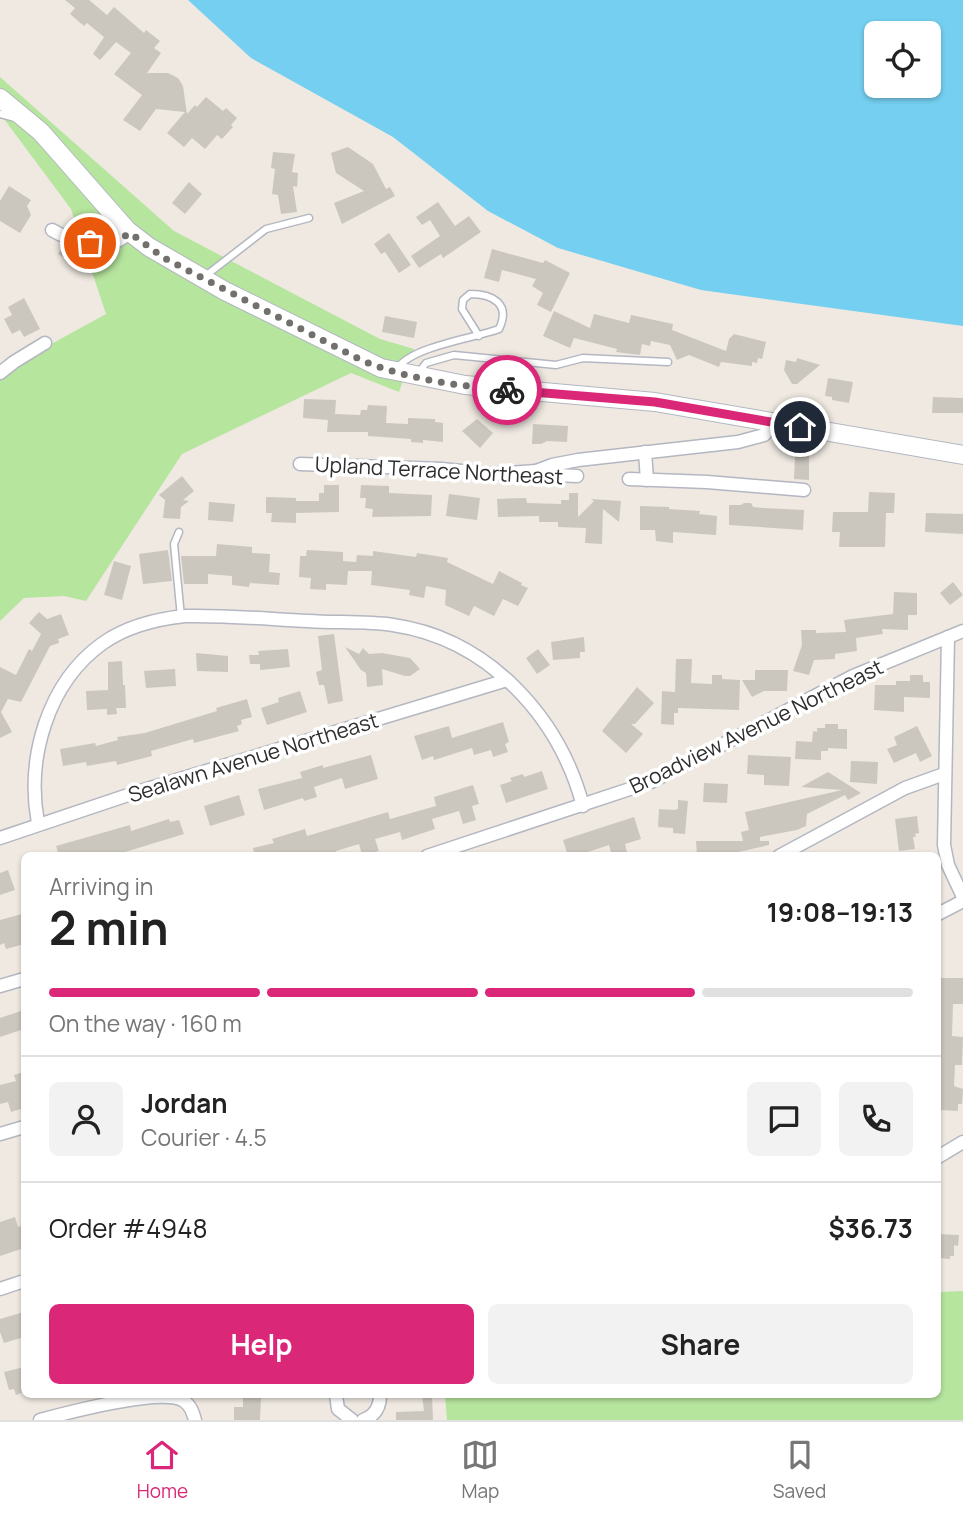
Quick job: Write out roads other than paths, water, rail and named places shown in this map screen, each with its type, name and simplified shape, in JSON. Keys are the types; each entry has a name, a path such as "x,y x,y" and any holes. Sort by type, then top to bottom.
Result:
{"main road":[{"path":"0,98 41,132 130,233 164,258 361,360 416,376 500,390 655,402 963,455"}],"street":[{"path":"52,230 62,236 108,244 130,233"},
{"path":"0,373 45,343"},
{"path":"536,471 552,465 759,438 765,435 775,422"},
{"path":"645,452 647,480"},
{"name":"Upland Terrace Northeast","path":"300,464 441,469 492,474 536,471 577,476"},
{"path":"629,479 804,490"},
{"path":"38,823 34,791 37,752 47,718 66,684 91,652 135,627 181,617 206,616 392,625 435,635 456,644 485,662 532,705 552,732 569,763 583,806"},
{"name":"Broadview Avenue Northeast","path":"439,852 651,782 829,688 963,631"},
{"path":"941,912 963,899 948,864 944,845 948,637"},
{"name":"Sealawn Avenue Northeast","path":"0,838 38,823 507,680"},
{"path":"786,852 905,788 944,774"},
{"path":"0,986 21,980"},
{"path":"0,1134 21,1128"},
{"path":"941,1155 963,1142"},
{"path":"0,1289 21,1282"},
{"path":"40,1420 116,1402 166,1398 183,1401 191,1408 195,1420"},
{"path":"336,1398 338,1409 352,1420"},
{"path":"363,1420 373,1415 379,1398"}],"lane":[{"path":"0,114 24,117"},
{"path":"203,278 266,229 309,218"},
{"path":"395,371 400,363 421,352 478,336 499,329 503,320 502,310 496,299 486,294 470,294 463,300 462,309 478,336"},
{"path":"416,376 426,363 454,355 556,365 583,358 668,362"},
{"path":"179,532 174,544 181,617"}],"water":[{"path":"188,0 963,0 963,326 701,290 558,248 488,211 393,137 251,58"}]}
